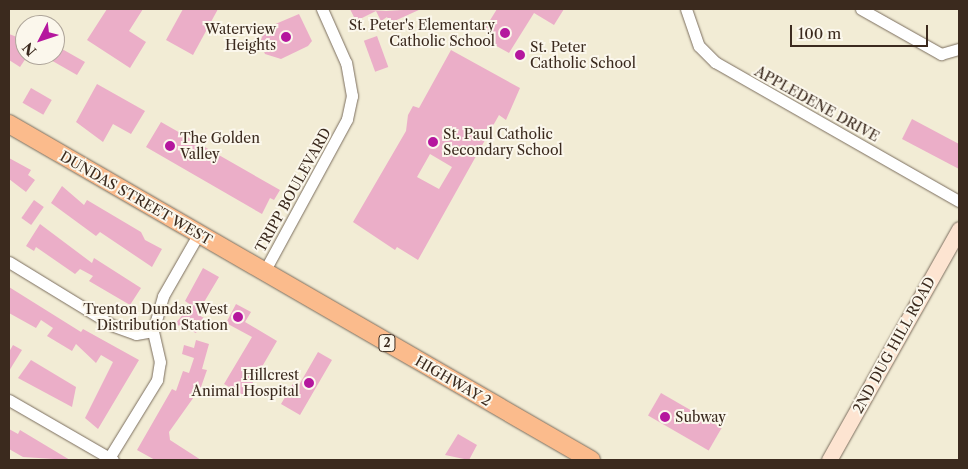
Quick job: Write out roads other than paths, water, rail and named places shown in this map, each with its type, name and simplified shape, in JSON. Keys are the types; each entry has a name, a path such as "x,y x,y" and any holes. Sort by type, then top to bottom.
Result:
{"main road":[{"name":"DUNDAS STREET WEST","path":"9,124 264,272"},
{"name":"HIGHWAY 2","path":"264,272 590,460"}],"street":[{"name":"TRIPP BOULEVARD","path":"264,272 347,119 352,96 346,63 322,9"},
{"name":"APPLEDENE DRIVE","path":"686,9 699,46 715,62 959,201"},
{"path":"861,9 941,54 959,49"},
{"name":"2ND DUG HILL ROAD","path":"829,460 959,229"},
{"path":"9,400 111,459 158,380 160,362 153,330 163,296 198,235"},
{"path":"9,262 114,326 136,334 153,330"}],"place":[{"name":"St. Peter's Elementary Catholic School","path":"505,33"},
{"name":"Waterview Heights","path":"286,37"},
{"name":"St. Peter Catholic School","path":"520,55"},
{"name":"St. Paul Catholic Secondary School","path":"433,142"},
{"name":"The Golden Valley","path":"170,146"},
{"name":"Trenton Dundas West Distribution Station","path":"238,317"},
{"name":"Hillcrest Animal Hospital","path":"309,383"},
{"name":"Subway","path":"665,417"}]}
